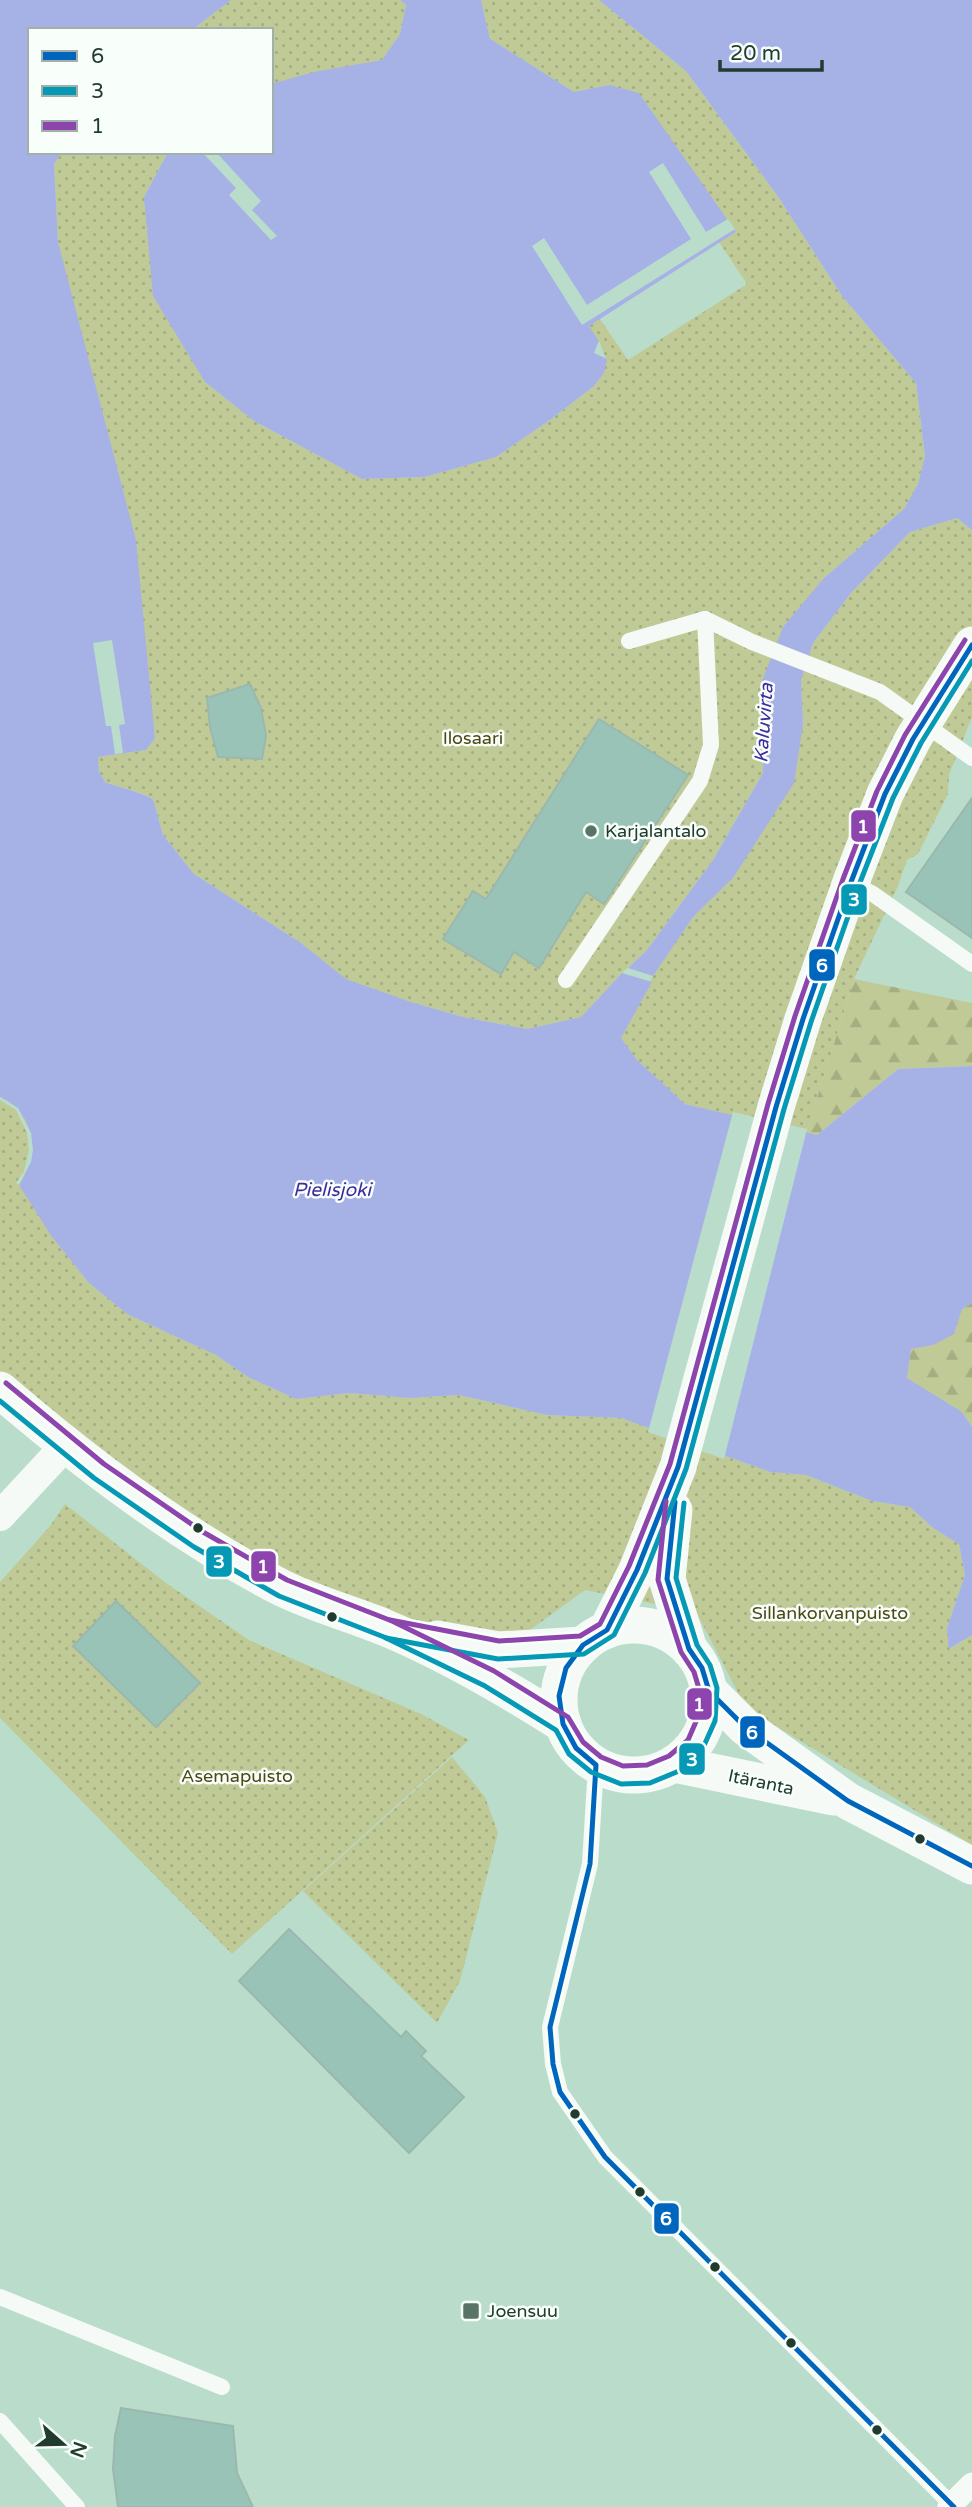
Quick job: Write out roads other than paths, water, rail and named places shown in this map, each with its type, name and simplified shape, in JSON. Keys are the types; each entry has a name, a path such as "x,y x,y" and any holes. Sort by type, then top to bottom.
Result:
{"street":[{"path":"678,1467 667,1579 689,1648 702,1668 709,1691 707,1719 695,1745 674,1764 649,1774 622,1775 596,1765 576,1748 563,1724 559,1696 563,1677 566,1668 595,1637 637,1570 678,1467 776,1107 850,882 885,794 922,721 972,645"},
{"path":"0,1390 99,1471 198,1539 283,1588 388,1629 489,1678 563,1724"},
{"path":"0,1516 66,1445"},
{"path":"388,1629 498,1650 595,1637 635,1625 665,1631 689,1648"},
{"name":"Itäranta","path":"709,1691 745,1727 848,1801 972,1866"},
{"name":"Itäranta","path":"674,1764 848,1801"},
{"path":"952,2506 972,2484"}],"lane":[{"path":"566,980 700,781 711,745 705,620"},
{"path":"629,641 705,620 880,692 972,758"},
{"path":"850,882 873,894 972,964"},
{"path":"596,1765 590,1864 550,2027 553,2064 560,2092 605,2157 952,2506"},
{"path":"0,2297 222,2387"},
{"path":"0,2421 77,2507"}],"water":[{"name":"Pielisjoki","path":"0,0 231,0 195,28 28,28 28,154 61,154 54,164 58,242 136,540 155,738 146,750 98,757 99,772 105,782 153,799 163,835 194,874 301,943 346,979 463,1017 527,1029 581,1017 622,973 652,982 621,1038 637,1060 685,1104 817,1135 898,1069 972,1066 972,1303 962,1309 954,1334 933,1345 911,1349 907,1378 962,1412 972,1427 972,1635 949,1649 947,1628 965,1575 959,1544 933,1528 910,1507 872,1501 806,1475 770,1472 621,1418 547,1415 459,1395 410,1398 349,1393 296,1399 248,1377 216,1355 127,1314 89,1283 52,1237 19,1185 30,1161 31,1136 21,1113 0,1097"},
{"path":"400,0 481,0 490,39 574,92 609,85 639,93 736,232 589,326 599,341 594,353 607,359 604,373 594,386 496,457 425,477 362,479 254,421 205,382 153,296 144,197 167,154 273,154 273,83 314,72 382,60 400,34 406,5"},
{"name":"Kaluvirta","path":"599,0 972,0 972,530 957,518 910,532 851,593 813,643 801,680 803,725 794,783 733,878 693,917 653,976 628,968 647,950 713,860 763,773 762,681 783,627 823,579 904,509 918,484 925,456 916,383 842,296 779,198 686,71"}],"place":[{"name":"Karjalantalo","path":"591,831"},
{"name":"Joensuu","path":"471,2311"}],"park label":[{"name":"Ilosaari","path":"473,738"},
{"name":"Sillankorvanpuisto","path":"830,1613"},
{"name":"Asemapuisto","path":"237,1776"}]}
